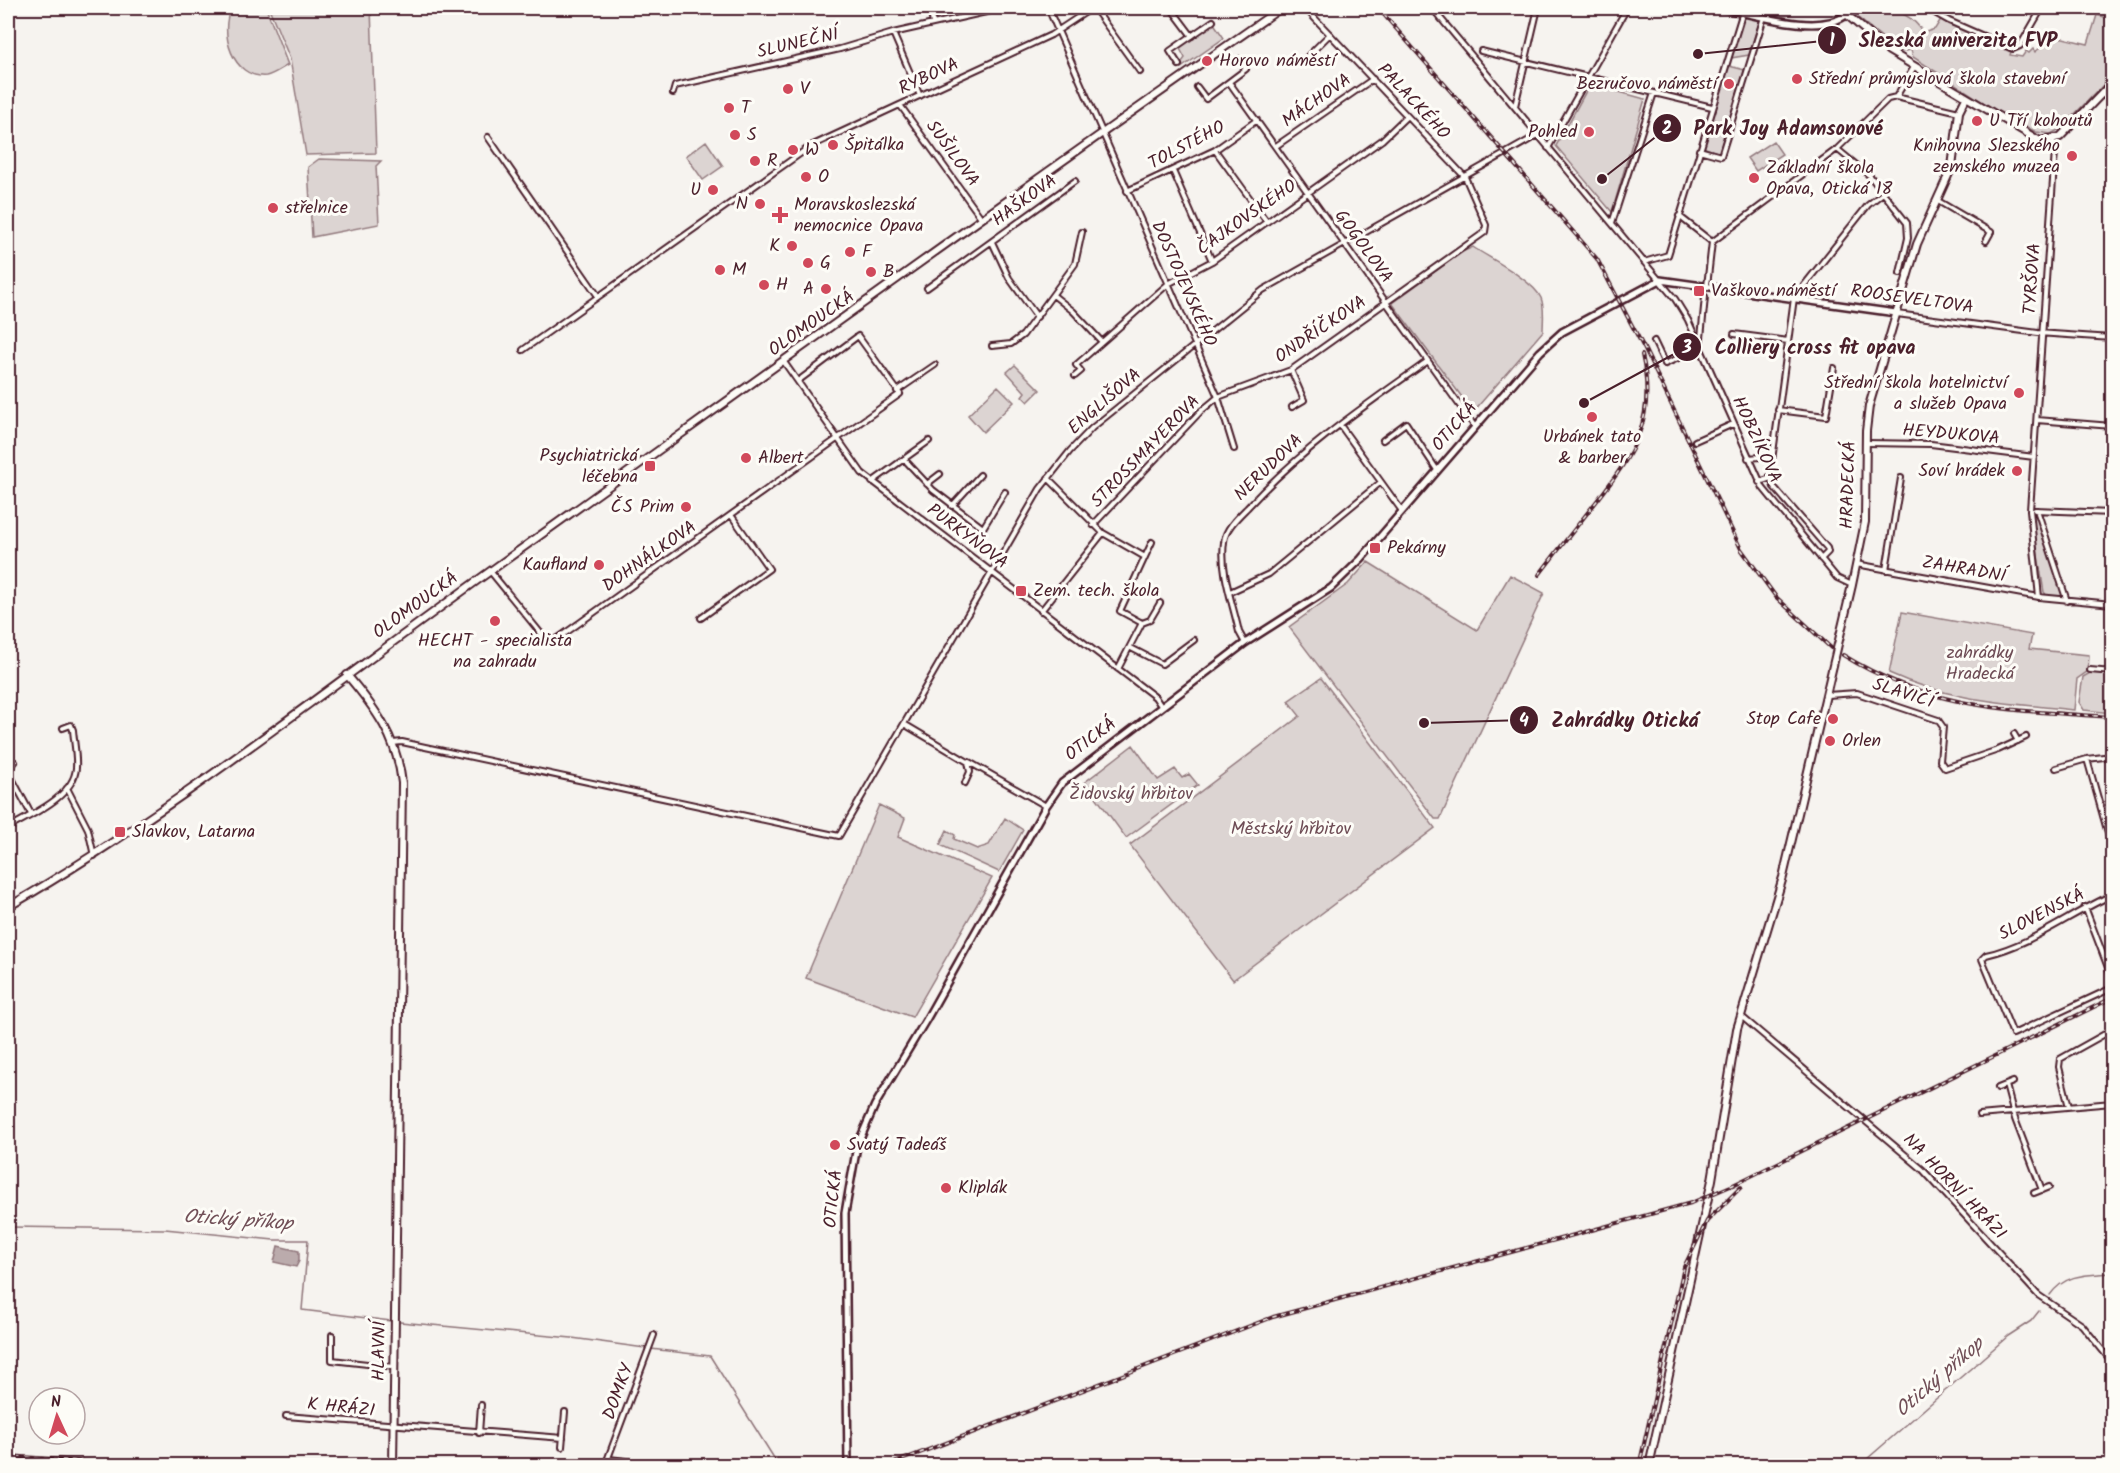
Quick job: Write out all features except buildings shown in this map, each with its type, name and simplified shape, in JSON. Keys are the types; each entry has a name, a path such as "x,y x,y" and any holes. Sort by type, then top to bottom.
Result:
{"main road":[{"name":"OLOMOUCKÁ","path":"8,907 94,856 1281,8"},
{"path":"1839,8 1872,39 1907,63 2034,139 2053,140 2064,134 2112,83"},
{"name":"HRADECKÁ","path":"1649,1466 1712,1180 1741,1016 1776,903 1852,585 1865,522 1869,406 1917,244 1938,201 1955,156 1959,112 1965,98"},
{"name":"HLAVNÍ","path":"348,675 378,713 393,743 402,792 393,1466"}],"street":[{"path":"930,8 933,24"},
{"name":"SLUNEČNÍ","path":"673,93 675,86 840,49 893,33 1004,8"},
{"name":"DOSTOJEVSKÉHO","path":"1048,8 1218,397 1234,448"},
{"path":"1093,8 1140,72"},
{"name":"RYBOVA","path":"523,350 812,146 1058,31 1093,8"},
{"path":"1172,8 1192,36"},
{"name":"PALACKÉHO","path":"1305,8 1465,177 1486,225"},
{"name":"HOBZÍKOVA","path":"1432,8 1682,308 1760,482 1775,505 1839,580 1852,585"},
{"path":"1515,106 1538,8"},
{"path":"1548,148 1627,8"},
{"path":"1722,8 1743,10 1800,23 1838,20 1846,15"},
{"path":"1926,8 1968,30 2016,49 2042,8"},
{"path":"1644,262 1668,255 1678,216 1743,10"},
{"path":"1699,150 1720,156 1764,16"},
{"path":"1179,65 1170,51 1214,21"},
{"path":"893,33 920,96"},
{"path":"1308,56 1330,34"},
{"path":"1481,51 1712,107"},
{"path":"1197,87 1206,99 1246,69 1239,58"},
{"path":"1896,97 1914,67"},
{"name":"MÁCHOVA","path":"1276,146 1373,79"},
{"name":"GOGOLOVA","path":"1229,82 1475,427"},
{"path":"1611,224 1654,93"},
{"path":"1660,280 1707,286 1712,242 1837,149 1888,99 1896,97 1959,112"},
{"name":"SUŠILOVA","path":"900,105 983,220"},
{"name":"ČAJKOVSKÉHO","path":"1075,376 1081,371 1076,365 1168,284 1212,261 1382,140 1407,116"},
{"name":"TOLSTÉHO","path":"1128,191 1215,150 1257,120"},
{"name":"ENGLIŠOVA","path":"393,743 402,742 839,836 1048,478 1092,428 1263,290 1538,135"},
{"path":"488,137 598,296"},
{"name":"TYRŠOVA","path":"2039,597 2030,510 2055,152 2053,140"},
{"path":"1837,149 1870,176 1908,227 1900,273"},
{"path":"1215,150 1267,222"},
{"path":"1173,171 1212,261"},
{"name":"HAŠKOVA","path":"927,288 1075,181"},
{"path":"1821,559 1828,552 1826,546 1774,487 1771,478 1794,298 1868,205 1883,193"},
{"path":"1938,201 1991,232 1986,241"},
{"path":"1678,216 1712,242"},
{"name":"ONDŘÍČKOVA","path":"1218,397 1291,370 1485,232 1486,225"},
{"path":"992,346 1016,342 1037,317 1075,264 1082,232"},
{"name":"HAŠKOVA","path":"992,242 1009,278 1037,317"},
{"name":"OTICKÁ","path":"848,1466 845,1213 856,1146 875,1105 926,1020 1046,806 1067,778 1245,643 1337,583 1551,340 1660,280"},
{"name":"ROOSEVELTOVA","path":"1707,286 2042,333 2112,338"},
{"path":"1053,295 1073,311 1102,342"},
{"name":"HOBZÍKOVA","path":"1700,348 1705,297"},
{"path":"1734,334 1788,341"},
{"name":"OLOMOUCKÁ","path":"798,381 858,336 897,391"},
{"path":"1654,341 1665,364 1700,348"},
{"name":"PURKYŇOVA","path":"784,362 862,473 1155,697 1161,706"},
{"name":"NERUDOVA","path":"1245,643 1239,632 1230,592 1224,539 1232,525 1271,482 1314,444 1428,362"},
{"path":"839,440 900,394 897,391 935,365"},
{"path":"1778,410 1826,416 1834,368"},
{"path":"1291,370 1304,400 1303,403 1292,407"},
{"name":"STROSSMAYEROVA","path":"1093,525 1200,412 1218,397"},
{"path":"2037,420 2112,426"},
{"path":"1383,440 1406,423 1437,470"},
{"path":"1340,424 1402,511"},
{"path":"1695,441 1733,424"},
{"name":"DOHNÁLKOVA","path":"490,571 543,636 554,640 839,440"},
{"path":"872,482 929,441"},
{"name":"HEYDUKOVA","path":"1866,443 1930,444 2034,458"},
{"path":"1748,458 1772,456"},
{"path":"904,459 952,506 983,528 1005,492"},
{"path":"927,484 940,474"},
{"path":"952,506 980,475"},
{"path":"1048,478 1093,525 1145,557"},
{"path":"1760,482 1771,478"},
{"path":"1886,570 1901,478"},
{"path":"1230,592 1247,586 1275,569 1381,482"},
{"path":"2030,510 2112,513"},
{"path":"2037,510 2067,601"},
{"path":"701,618 769,569 731,515"},
{"path":"1041,611 1103,533"},
{"path":"1142,623 1120,611 1152,542"},
{"name":"ZAHRADNÍ","path":"1856,564 2039,597 2112,604"},
{"path":"1119,669 1142,623 1150,620 1160,603"},
{"path":"1131,648 1162,664 1194,640"},
{"path":"2090,670 2112,672"},
{"name":"SLAVIČÍ","path":"1827,695 1857,693 1938,720 1943,727 1940,761 1945,768 1998,750 2026,737"},
{"path":"904,724 1046,806"},
{"path":"8,828 68,788 74,778 76,765 71,725 63,728"},
{"path":"2014,734 2018,741"},
{"path":"2056,768 2086,759 2112,756"},
{"path":"2086,759 2112,848"},
{"path":"15,762 8,769 31,814"},
{"path":"965,783 970,772 968,762"},
{"path":"68,788 88,829 94,856"},
{"name":"SLOVENSKÁ","path":"2112,895 2024,942 1983,957 2013,1034 2112,988"},
{"path":"2085,908 2112,978"},
{"name":"NA HORNÍ HRÁZI","path":"1741,1016 1916,1163 2038,1295 2082,1325 2112,1362"},
{"path":"2069,1107 2059,1067 2060,1059 2112,1030"},
{"path":"1998,1089 2013,1083"},
{"path":"2006,1085 2013,1112 2042,1190"},
{"path":"1978,1115 2112,1103"},
{"path":"2034,1193 2049,1187"},
{"path":"332,1335 332,1360 394,1367"},
{"name":"DOMKY","path":"605,1466 654,1335"},
{"path":"479,1432 481,1405"},
{"path":"562,1447 565,1412"},
{"name":"K HRÁZI","path":"286,1416 394,1427 563,1438"},
{"path":"609,1459 645,1463"}],"green space":[{"path":"231,8 266,8 288,65 266,76 254,75 244,70 231,52 228,41 228,18"},
{"path":"269,8 371,8 376,153 306,155 290,59"},
{"path":"1846,8 1878,8 1899,13 1908,17 1923,33 1935,29 1941,19 2011,52 2010,55 2022,57 2026,51 2029,53 2033,49 2035,52 2055,36 2088,44 2097,15 2104,17 2109,11 2106,8 2112,8 2112,76 2060,129 2051,134 2036,132 2000,113 1913,57 1911,50 1900,52"},
{"path":"1748,17 1760,19 1749,55 1731,58 1743,19"},
{"path":"1213,22 1224,38 1181,68 1179,66 1185,58 1179,47"},
{"path":"1729,66 1745,70 1719,153 1703,147"},
{"path":"1590,84 1645,99 1612,212 1556,146"},
{"path":"706,141 723,166 703,180 686,156"},
{"path":"1773,141 1782,154 1756,171 1747,158"},
{"path":"319,159 381,161 376,166 379,224 312,237 308,167"},
{"path":"1473,247 1529,284 1541,298 1544,314 1543,331 1473,412 1392,303 1462,252"},
{"path":"1015,365 1040,390 1028,402 1022,396 1025,392 1007,372"},
{"path":"998,386 1014,402 983,432 968,415"},
{"path":"2035,514 2038,516 2065,594 2063,597 2047,596 2044,592 2033,525 2032,516"},
{"path":"1368,562 1477,630 1510,575 1544,593 1440,819 1435,819 1289,627 1348,584"},
{"name":"zahrádky Hradecká","path":"1902,612 2032,635 2029,649 2089,655 2088,671 2077,679 2074,710 2003,703 1957,695 1934,690 1889,673"},
{"path":"2112,672 2112,713 2084,710 2079,702 2083,677 2090,673"},
{"name":"Městský hřbitov","path":"1321,678 1435,828 1233,980 1130,845 1300,716 1288,701"},
{"name":"Židovský hřbitov","path":"1133,745 1158,780 1175,769 1182,778 1189,774 1198,785 1126,838 1085,782"},
{"path":"879,805 905,818 898,837 992,878 912,1017 806,978"},
{"path":"1005,818 1023,830 999,872 940,845 947,830 955,835 954,839 977,849 989,845"}],"shaded area":[{"path":"278,1246 299,1251 299,1261 296,1267 274,1262"}],"waterway":[{"name":"Otický příkop","path":"8,1227 165,1229 274,1240 308,1240 302,1310 391,1321"},
{"name":"Otický příkop","path":"2050,1295 2070,1279 2112,1273"},
{"name":"Otický příkop","path":"1859,1466 2008,1336 2031,1321 2039,1311"},
{"name":"Otický příkop","path":"400,1322 572,1338 645,1348"},
{"name":"Otický příkop","path":"651,1349 710,1356 779,1466"}],"railway":[{"path":"1378,8 1597,259 1644,348 1741,549 1776,597 1831,648"},
{"path":"1539,575 1610,484 1639,434 1646,398 1646,378 1642,355"},
{"path":"1843,655 1908,687 1941,697 2006,709 2112,717"},
{"path":"886,1466 1273,1317 1691,1203 1733,1185 2112,998"},
{"path":"1639,1466 1684,1267 1707,1221 1741,1187"},
{"path":"8,1456 152,1466"}],"place":[{"name":"Slezská univerzita FVP","path":"1698,54"},
{"name":"Horovo náměstí","path":"1207,61"},
{"name":"Střední průmyslová škola stavební","path":"1797,79"},
{"name":"Bezručovo náměstí","path":"1729,84"},
{"name":"V","path":"788,89"},
{"name":"T","path":"729,108"},
{"name":"U Tří kohoutů","path":"1977,121"},
{"name":"Pohled","path":"1589,132"},
{"name":"S","path":"735,135"},
{"name":"Špitálka","path":"833,145"},
{"name":"W","path":"793,150"},
{"name":"Knihovna Slezského zemského muzea","path":"2072,156"},
{"name":"R","path":"755,161"},
{"name":"O","path":"806,177"},
{"name":"Základní škola Opava, Otická 18","path":"1754,178"},
{"name":"Park Joy Adamsonové","path":"1602,179"},
{"name":"U","path":"713,190"},
{"name":"N","path":"760,204"},
{"name":"střelnice","path":"273,208"},
{"name":"Moravskoslezská nemocnice Opava","path":"780,215"},
{"name":"K","path":"792,246"},
{"name":"F","path":"850,252"},
{"name":"G","path":"808,263"},
{"name":"M","path":"720,270"},
{"name":"B","path":"871,272"},
{"name":"H","path":"764,285"},
{"name":"A","path":"826,289"},
{"name":"Vaškovo náměstí","path":"1699,291"},
{"name":"Střední škola hotelnictví a služeb Opava","path":"2019,393"},
{"name":"Colliery cross fit opava","path":"1584,403"},
{"name":"Urbánek tato & barber","path":"1592,417"},
{"name":"Albert","path":"746,458"},
{"name":"Psychiatrická léčebna","path":"650,466"},
{"name":"Soví hrádek","path":"2017,471"},
{"name":"ČS Prim","path":"686,507"},
{"name":"Pekárny","path":"1375,548"},
{"name":"Kaufland","path":"599,565"},
{"name":"Zem. tech. škola","path":"1021,591"},
{"name":"HECHT - specialista na zahradu","path":"495,621"},
{"name":"Stop Cafe","path":"1833,719"},
{"name":"Zahrádky Otická","path":"1424,723"},
{"name":"Orlen","path":"1830,741"},
{"name":"Slavkov, Latarna","path":"120,832"},
{"name":"Svatý Tadeáš","path":"835,1145"},
{"name":"Kliplák","path":"946,1188"}]}
